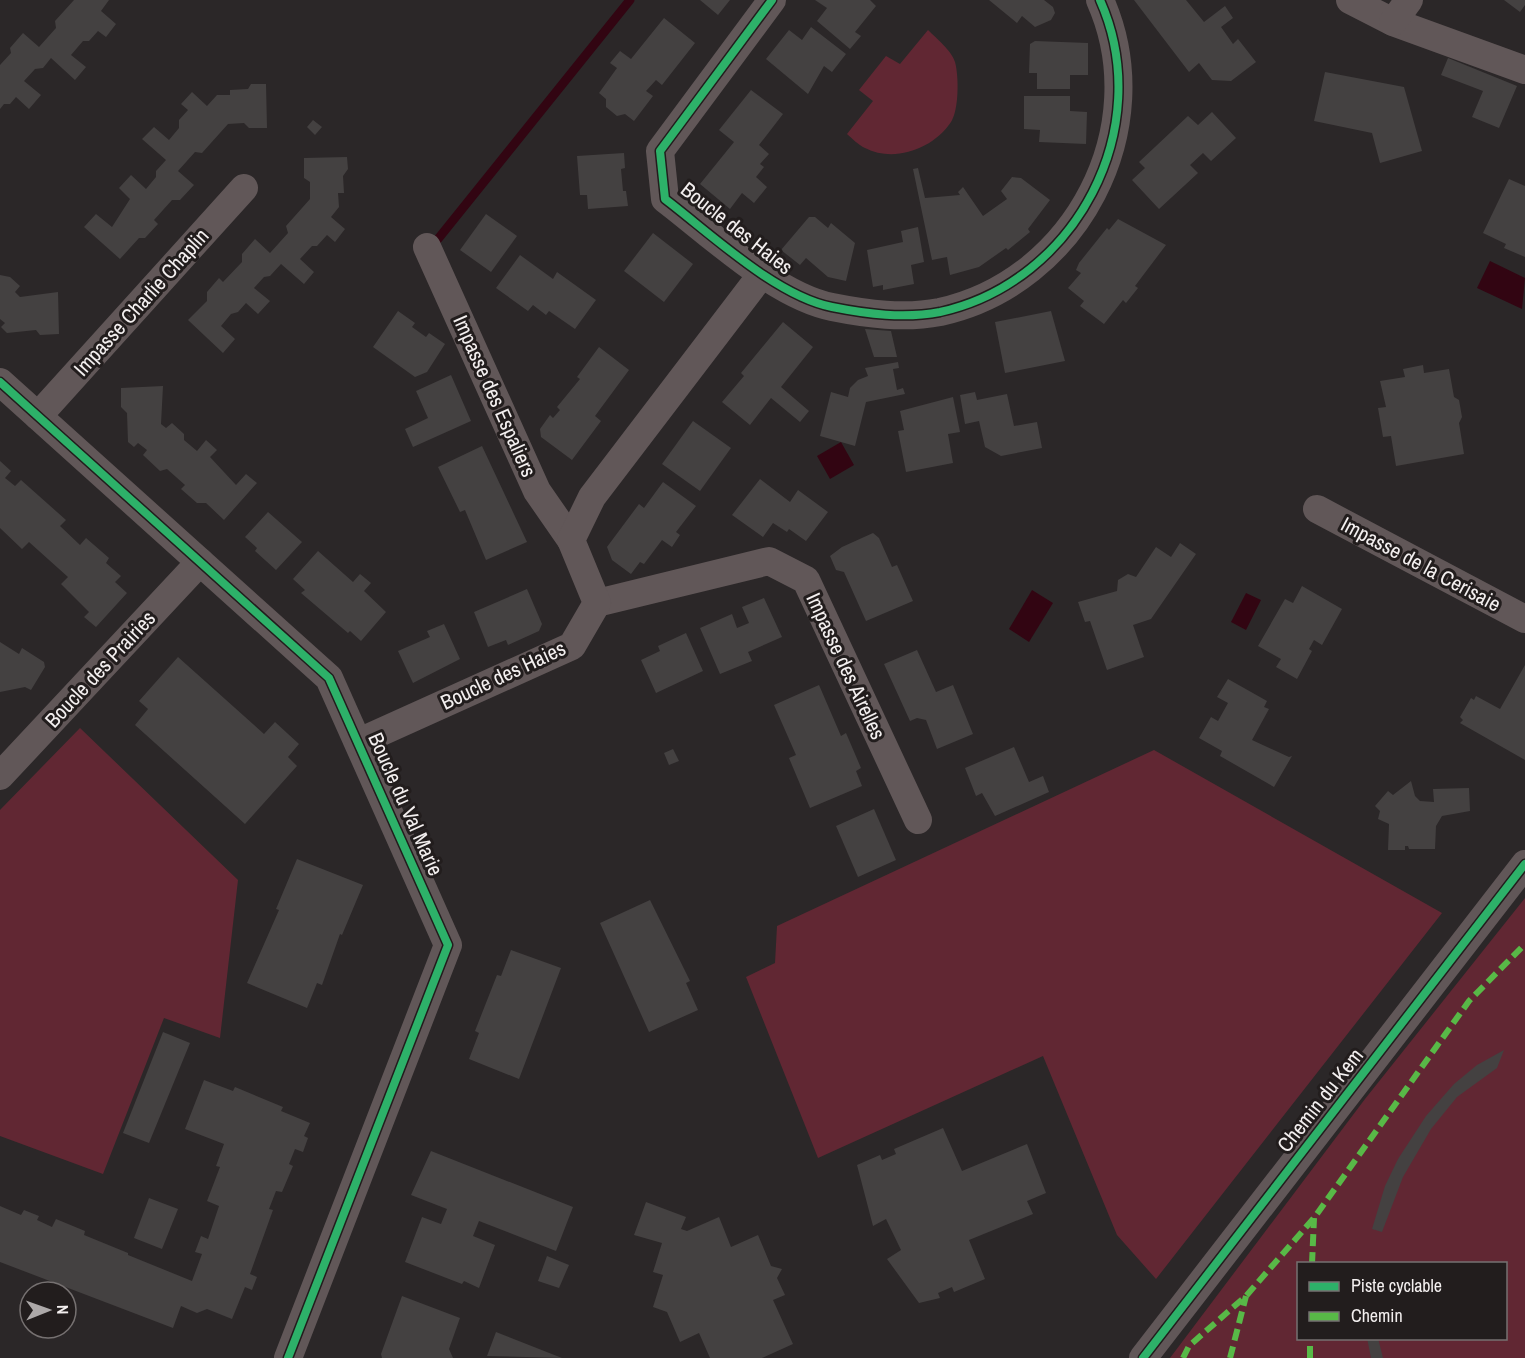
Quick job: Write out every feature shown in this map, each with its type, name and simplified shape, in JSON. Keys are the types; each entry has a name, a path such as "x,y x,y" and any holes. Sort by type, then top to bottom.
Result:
{"street":[{"name":"Boucle des Haies","path":"772,0 660,151 665,199 762,274 793,293 829,307 892,316 939,312 977,300 1008,285 1049,254 1089,203 1110,152 1119,93 1116,51 1107,16 1100,0"},
{"path":"1350,0 1401,11 1525,70"},
{"name":"Impasse Charlie Chaplin","path":"38,416 244,188"},
{"name":"Impasse des Espaliers","path":"428,247 537,490 571,540"},
{"name":"Boucle des Haies","path":"571,540 592,497 762,274"},
{"name":"Boucle du Val Marie","path":"0,382 330,678 448,945 288,1358"},
{"name":"Impasse de la Cerisaie","path":"1317,509 1525,620"},
{"path":"571,540 597,603"},
{"name":"Impasse des Airelles","path":"597,603 769,561 806,580 918,820"},
{"name":"Boucle des Prairies","path":"0,776 200,562"},
{"name":"Boucle des Haies","path":"359,742 572,646 597,603"},
{"name":"Chemin du Kem","path":"1143,1358 1525,864"}],"shaded area":[{"path":"928,30 947,49 955,62 957,93 954,117 934,140 912,151 888,154 862,147 847,134 873,101 859,90 886,56 900,64"},
{"path":"1490,261 1525,278 1522,309 1477,288"},
{"path":"841,442 854,465 830,479 817,456"},
{"path":"1032,590 1053,603 1029,642 1009,629"},
{"path":"1246,593 1261,600 1246,630 1231,622"},
{"path":"80,728 238,880 220,1038 164,1018 103,1174 0,1136 0,810"},
{"path":"1154,750 1442,913 1156,1279 1117,1235 1043,1056 818,1158 746,977 775,963 777,926"},
{"path":"1525,898 1525,1358 1170,1358 1365,1099"}],"building":[{"path":"74,0 109,0 101,11 116,24 106,37 98,31 89,41 83,41 71,55 86,67 75,80 51,58 43,68 35,69 24,81 41,95 29,109 16,97 10,104 4,104 0,109 0,65 11,53 10,48 23,33 39,47 56,28 55,21"},
{"path":"700,0 730,0 718,15"},
{"path":"815,0 870,0 876,6 855,32 861,36 850,49 817,21 827,8"},
{"path":"989,0 1044,0 1053,7 1055,13 1051,20 1035,27 1022,16 1017,23"},
{"path":"1134,0 1186,0 1204,22 1225,6 1233,18 1221,27 1233,44 1238,39 1256,62 1231,81 1212,80 1199,63 1189,72"},
{"path":"1504,0 1525,0 1525,5 1520,12"},
{"path":"664,18 695,43 662,85 656,80 646,91 653,96 634,121 625,114 617,116 606,107 606,99 599,93 617,68 610,63 620,51 631,59"},
{"path":"811,27 846,54 832,72 824,66 808,94 766,59 789,30 802,40"},
{"path":"1035,41 1088,43 1088,75 1070,75 1070,89 1037,89 1037,73 1029,73 1030,44"},
{"path":"1448,58 1517,86 1499,128 1472,117 1483,91 1441,75"},
{"path":"1325,72 1404,87 1422,151 1380,163 1372,133 1314,121"},
{"path":"251,84 266,84 267,128 249,128 244,123 228,124 202,153 195,152 178,171 194,185 180,200 172,200 154,220 158,224 145,238 139,238 120,259 84,227 96,214 112,227 130,199 119,188 131,175 146,189 156,177 156,171 166,160 142,139 154,127 169,140 179,128 179,120 188,110 181,104 192,92 207,106 217,95 230,95 230,90 248,89"},
{"path":"751,90 783,114 759,145 769,154 760,164 764,167 756,177 767,187 754,203 742,193 730,209 700,184 734,142 719,130"},
{"path":"1024,96 1070,96 1070,111 1087,112 1086,144 1039,142 1040,130 1024,129"},
{"path":"1212,112 1236,138 1211,161 1203,153 1190,165 1198,173 1159,209 1132,180 1145,168 1139,162 1188,116 1198,125"},
{"path":"313,120 322,127 315,135 307,127"},
{"path":"624,153 625,168 621,169 623,191 626,191 628,206 588,209 587,195 580,195 577,156"},
{"path":"347,157 348,169 343,176 344,193 338,193 339,207 331,217 345,229 335,242 327,235 300,259 314,272 304,284 281,264 270,276 264,277 254,288 270,301 258,314 246,303 238,312 231,314 221,326 235,339 223,353 188,320 207,301 207,292 219,278 223,282 242,262 242,254 255,239 270,253 288,233 286,226 310,199 310,182 304,178 304,158"},
{"path":"918,168 925,198 960,195 958,192 963,187 983,216 1007,199 1001,191 1012,177 1021,178 1050,200 1028,229 1030,232 1008,250 1006,248 979,267 950,275 947,257 932,260 913,169"},
{"path":"1509,179 1525,186 1525,257 1504,248 1506,244 1483,233"},
{"path":"486,214 517,236 491,272 460,250"},
{"path":"809,217 815,217 828,228 831,223 855,243 846,281 828,277 806,258 800,265 781,250"},
{"path":"1118,219 1166,245 1135,286 1138,288 1126,303 1123,300 1104,324 1080,306 1084,301 1068,288 1081,273 1076,270 1079,263 1107,228 1109,230"},
{"path":"918,227 924,262 911,265 914,284 883,290 883,285 873,287 867,250 903,242 901,231"},
{"path":"653,233 693,264 664,302 624,271"},
{"path":"520,255 553,279 557,272 596,300 575,329 549,311 546,315 533,305 528,311 496,288"},
{"path":"0,275 10,277 20,286 15,292 20,297 58,292 59,334 40,335 36,330 7,333 1,327 5,323 0,319"},
{"path":"398,311 415,323 412,327 426,337 429,333 445,344 427,372 415,377 373,347"},
{"path":"1051,311 1065,361 1005,373 995,322"},
{"path":"783,322 813,347 781,387 809,411 800,422 771,398 750,425 722,402 744,376 741,373"},
{"path":"865,329 891,331 897,357 874,357"},
{"path":"599,347 629,370 595,416 601,421 572,460 541,437 540,429 550,415 553,418 560,410 557,407 580,379 577,377"},
{"path":"898,362 899,368 893,369 897,390 903,388 905,394 866,402 855,446 820,436 831,392 848,397 850,388 858,380 868,376 865,368"},
{"path":"1423,365 1424,373 1449,369 1454,397 1459,400 1462,417 1459,423 1464,454 1396,466 1391,436 1383,437 1378,408 1386,407 1380,381 1405,377 1403,369"},
{"path":"451,375 471,421 413,447 405,429 428,418 416,391"},
{"path":"163,386 161,424 166,428 172,423 184,434 184,440 197,451 206,440 217,450 210,457 236,485 246,474 257,483 224,520 206,503 197,503 181,489 185,485 167,469 160,471 143,455 147,450 138,443 134,447 128,442 127,413 121,407 121,388"},
{"path":"975,392 977,400 1007,394 1014,426 1037,422 1042,448 1001,456 985,447 979,421 965,424 960,395"},
{"path":"953,397 960,432 948,434 953,463 906,472 898,431 904,430 900,411"},
{"path":"693,421 731,448 700,491 662,464"},
{"path":"482,446 527,542 486,560 465,510 460,512 438,467"},
{"path":"0,461 11,471 5,478 15,486 21,480 66,520 60,526 80,545 86,538 109,558 106,563 121,576 115,582 127,593 96,627 84,617 89,612 61,584 68,577 29,542 22,549 0,528"},
{"path":"760,479 790,502 798,490 828,512 806,541 789,529 787,532 773,523 763,537 732,515"},
{"path":"663,482 696,506 676,532 680,535 672,547 662,540 644,564 640,562 631,574 612,560 607,547 639,504 644,508"},
{"path":"268,512 302,542 276,570 255,551 257,548 245,537"},
{"path":"873,533 879,538 892,567 897,565 913,601 866,621 844,572 836,570 830,556 842,547"},
{"path":"1180,543 1196,554 1151,619 1133,625 1144,657 1107,670 1090,621 1085,622 1078,602 1117,591 1118,580 1128,574 1136,577 1156,547 1171,557"},
{"path":"318,551 353,582 360,574 371,583 364,591 386,612 361,641 350,631 348,633 301,593 305,590 293,579"},
{"path":"1302,586 1342,609 1322,645 1314,640 1309,649 1312,651 1297,679 1276,667 1281,659 1258,646 1285,599 1293,603"},
{"path":"527,589 542,624 539,631 508,645 506,640 488,647 474,612"},
{"path":"764,598 782,637 748,652 752,661 720,674 700,628 732,614 737,628 749,623 742,607"},
{"path":"444,624 460,659 413,683 398,651 430,637 427,631"},
{"path":"686,633 703,671 656,693 641,660 660,651 658,646"},
{"path":"0,642 19,654 22,648 44,662 45,667 31,690 25,687 0,692"},
{"path":"917,650 936,692 953,685 973,734 937,749 926,720 917,718 910,721 884,664"},
{"path":"178,657 264,734 275,722 299,744 288,757 297,766 245,824 135,725 148,709 139,701"},
{"path":"1525,665 1525,760 1460,723 1463,720 1460,717 1471,698 1474,700 1476,696 1500,709"},
{"path":"1228,679 1267,701 1264,707 1269,709 1252,740 1289,757 1292,756 1274,787 1220,756 1222,751 1199,738 1211,717 1218,721 1228,703 1217,697"},
{"path":"819,685 841,736 846,733 861,768 856,771 862,786 810,808 789,758 796,755 774,705"},
{"path":"1014,747 1029,782 1043,776 1049,792 995,816 982,793 976,796 965,768"},
{"path":"673,749 679,761 669,765 664,753"},
{"path":"1411,781 1415,796 1420,801 1434,802 1433,789 1469,788 1470,811 1442,816 1436,826 1435,849 1409,849 1405,846 1405,850 1388,850 1389,824 1378,819 1380,811 1375,806 1388,791 1393,795"},
{"path":"874,809 896,860 858,877 836,826"},
{"path":"297,859 363,885 342,935 340,934 322,985 317,983 307,1008 247,983 279,910 276,909"},
{"path":"650,900 690,981 686,983 698,1010 649,1032 600,923"},
{"path":"511,950 561,968 519,1079 469,1059 479,1033 475,1031 497,975 501,976"},
{"path":"163,1032 190,1043 149,1143 123,1133"},
{"path":"1504,1050 1497,1068 1457,1097 1431,1129 1403,1177 1382,1232 1372,1229 1385,1186 1398,1159 1426,1116 1454,1084 1477,1065"},
{"path":"204,1080 233,1091 235,1087 283,1107 281,1111 310,1123 304,1136 308,1138 303,1152 295,1149 289,1164 293,1166 282,1192 276,1191 269,1209 273,1210 250,1274 257,1277 252,1290 245,1287 232,1319 207,1309 197,1313 181,1306 173,1328 78,1292 78,1280 47,1280 0,1262 0,1206 21,1215 24,1210 39,1216 37,1220 52,1227 56,1219 85,1231 84,1235 192,1281 202,1254 195,1252 201,1236 208,1239 219,1206 207,1201 220,1167 216,1166 224,1144 185,1129"},
{"path":"943,1128 962,1171 1027,1144 1046,1193 1027,1201 1033,1214 969,1240 985,1279 954,1292 952,1287 938,1293 940,1298 919,1303 887,1259 901,1250 886,1219 873,1226 857,1165 880,1155 882,1160 896,1154 894,1149"},
{"path":"431,1151 573,1207 556,1251 479,1221 473,1236 495,1245 479,1288 464,1281 462,1284 405,1262 422,1217 441,1224 447,1209 411,1195"},
{"path":"149,1198 178,1209 162,1249 134,1238"},
{"path":"646,1202 686,1217 681,1229 687,1231 719,1217 731,1247 758,1235 771,1266 782,1269 777,1278 785,1295 773,1300 793,1344 762,1358 710,1358 699,1333 680,1342 667,1312 653,1307 663,1275 653,1272 662,1243 634,1235"},
{"path":"547,1256 569,1265 559,1288 538,1281"},
{"path":"402,1296 460,1318 449,1349 453,1358 382,1358 381,1354"},
{"path":"496,1332 562,1358 487,1356"},
{"path":"1367,1340 1378,1340 1383,1358 1371,1358"}],"waterway":[{"path":"438,239 630,0"}],"marked path":[{"path":"1183,1358 1189,1346 1246,1296 1314,1218 1469,1001 1525,944"},
{"path":"1312,1262 1314,1218"},
{"path":"1230,1358 1246,1296"},
{"path":"1310,1340 1310,1358"}],"cycle path":[{"path":"772,0 660,151 665,199 745,262 811,301 872,314 899,315 940,312 988,295 1030,269 1065,234 1092,193 1110,147 1118,99 1115,49 1100,0"},
{"path":"0,382 329,678 448,945 288,1358"},
{"path":"1143,1358 1525,864"}]}
